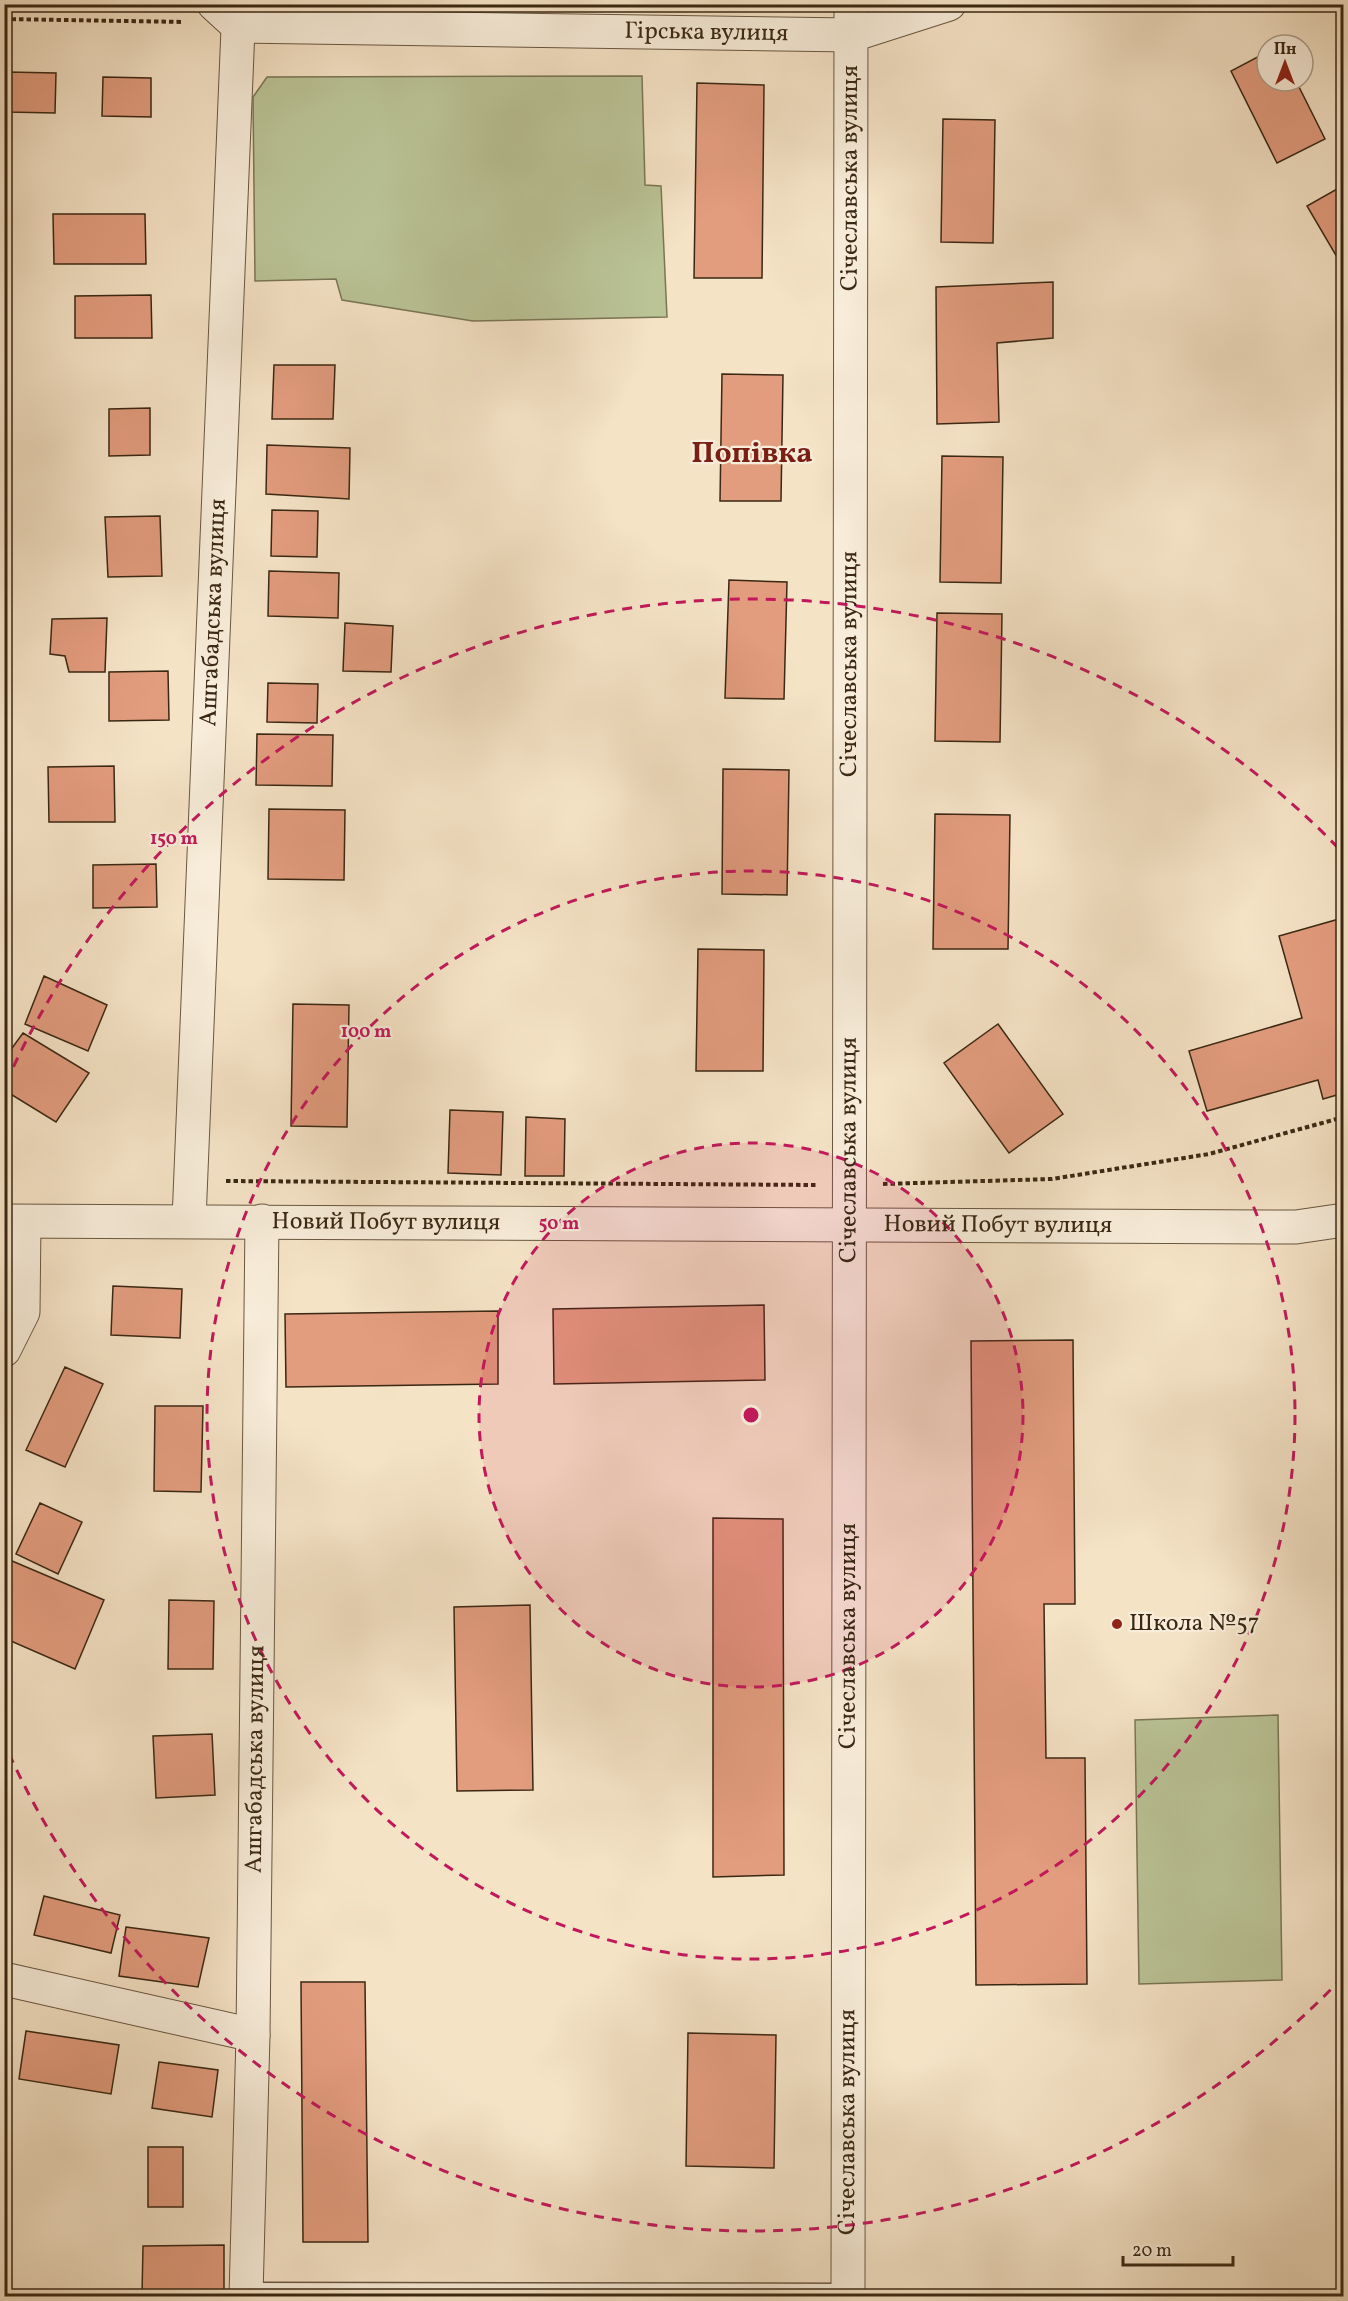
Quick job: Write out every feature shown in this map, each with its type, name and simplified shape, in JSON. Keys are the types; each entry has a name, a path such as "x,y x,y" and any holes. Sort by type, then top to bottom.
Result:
{"street":[{"path":"214,4 239,15"},
{"name":"Гірська вулиця","path":"239,15 852,20 949,4"},
{"name":"Ашгабадська вулиця","path":"189,1220 239,15"},
{"name":"Січеславська вулиця","path":"848,2294 852,20"},
{"name":"Новий Побут вулиця","path":"14,1221 189,1220 851,1226 1296,1227 1344,1220"},
{"path":"4,1350 23,1312 14,1221"},
{"name":"Ашгабадська вулиця","path":"246,2294 253,2034 262,1221"},
{"path":"4,1979 253,2034"}],"lane":[{"path":"246,2294 848,2294"}],"path":[{"path":"4,19 177,21 239,15"},
{"path":"190,1180 851,1185 1052,1179 1209,1154 1344,1117"}],"green space":[{"path":"642,76 645,185 661,186 667,317 473,321 342,300 336,279 255,281 253,97 267,77"},
{"path":"1278,1715 1282,1980 1139,1984 1135,1720"}],"building":[{"path":"1255,58 1255,93 1302,93 1325,139 1277,163 1231,71"},
{"path":"7,72 56,73 55,113 7,112"},
{"path":"103,77 151,78 151,117 102,116"},
{"path":"697,83 764,85 762,278 694,278"},
{"path":"943,119 995,120 993,243 941,242"},
{"path":"1344,185 1344,269 1307,206"},
{"path":"53,214 145,214 146,264 54,264"},
{"path":"1053,282 1053,338 997,343 999,422 937,424 936,287"},
{"path":"151,295 152,338 75,338 75,296"},
{"path":"274,365 335,365 333,419 272,419"},
{"path":"722,374 783,375 781,501 720,501"},
{"path":"150,408 150,455 109,456 109,409"},
{"path":"267,445 350,448 349,499 266,494"},
{"path":"942,456 1003,457 1001,583 940,582"},
{"path":"272,510 318,511 317,557 271,556"},
{"path":"160,516 162,576 108,577 105,517"},
{"path":"269,571 339,573 338,618 268,616"},
{"path":"729,580 787,582 784,699 725,698"},
{"path":"937,613 1002,614 1000,742 935,741"},
{"path":"107,618 105,672 69,672 65,656 50,654 52,619"},
{"path":"345,623 393,626 391,672 343,671"},
{"path":"168,671 169,720 109,721 109,672"},
{"path":"268,683 318,684 317,723 267,722"},
{"path":"257,734 333,735 332,786 256,785"},
{"path":"114,766 115,822 49,822 48,767"},
{"path":"723,769 789,770 787,895 722,894"},
{"path":"269,809 345,810 344,880 268,879"},
{"path":"935,814 1010,815 1008,949 933,949"},
{"path":"156,864 157,907 93,908 93,865"},
{"path":"1339,919 1344,935 1344,1093 1323,1099 1318,1080 1207,1111 1189,1051 1302,1018 1279,936"},
{"path":"698,949 764,950 763,1071 696,1071"},
{"path":"44,976 107,1005 88,1051 25,1024"},
{"path":"293,1004 349,1005 347,1127 291,1126"},
{"path":"998,1024 1063,1114 1009,1153 944,1063"},
{"path":"23,1033 89,1073 56,1122 4,1090 4,1059"},
{"path":"450,1110 503,1112 501,1175 448,1173"},
{"path":"526,1117 565,1119 564,1176 525,1176"},
{"path":"113,1286 182,1289 180,1338 111,1335"},
{"path":"764,1305 765,1380 554,1384 553,1309"},
{"path":"498,1311 498,1384 286,1387 285,1314"},
{"path":"1073,1340 1075,1604 1044,1604 1046,1758 1085,1758 1087,1984 976,1985 971,1341"},
{"path":"65,1367 103,1384 65,1467 26,1450"},
{"path":"155,1406 203,1406 201,1492 154,1491"},
{"path":"40,1503 82,1522 58,1574 16,1554"},
{"path":"713,1518 783,1519 784,1875 713,1877"},
{"path":"5,1558 104,1600 75,1669 4,1638"},
{"path":"169,1600 214,1601 213,1669 168,1669"},
{"path":"530,1605 533,1790 457,1791 454,1607"},
{"path":"212,1734 215,1795 156,1798 153,1736"},
{"path":"44,1896 120,1915 111,1953 34,1935"},
{"path":"126,1927 209,1938 198,1987 119,1976"},
{"path":"301,1982 365,1982 368,2242 303,2242"},
{"path":"26,2031 119,2045 111,2094 19,2079"},
{"path":"688,2033 776,2035 774,2168 686,2166"},
{"path":"159,2062 218,2070 212,2117 152,2108"},
{"path":"148,2147 183,2147 183,2207 148,2207"},
{"path":"224,2245 224,2296 142,2296 143,2246"}],"place":[{"name":"Школа №57","path":"1117,1624"}],"district":[{"name":"Попівка","path":"752,454"}]}
